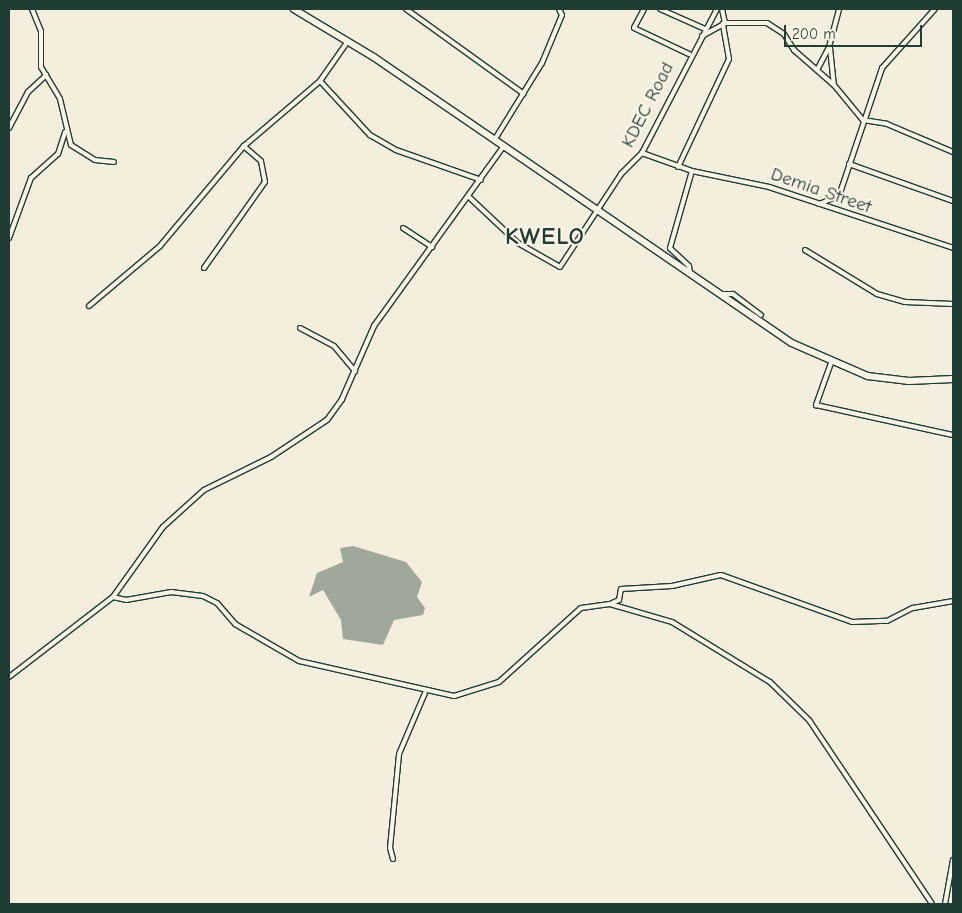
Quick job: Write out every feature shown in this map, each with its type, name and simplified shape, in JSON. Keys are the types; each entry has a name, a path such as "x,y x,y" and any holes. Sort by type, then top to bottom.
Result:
{"main road":[{"path":"294,9 348,41 775,332 831,363 881,379 953,379"}],"street":[{"path":"32,9 41,31 41,66 66,125 71,145 96,160 114,162"},
{"path":"406,9 524,94"},
{"path":"495,140 524,94 553,37 562,15 559,9"},
{"path":"644,9 634,28 690,54"},
{"path":"660,9 706,29"},
{"name":"KDEC Road","path":"469,197 518,244 560,267 596,209 642,153 690,54 717,9"},
{"path":"678,167 729,59 722,9"},
{"path":"817,70 830,47 839,9"},
{"path":"819,204 837,198 882,68 935,9"},
{"path":"702,36 724,23 767,23 778,29 794,50 834,85 863,120 887,124 953,152"},
{"path":"89,306 160,246 244,146 320,81 348,41"},
{"path":"830,47 834,85"},
{"path":"9,128 14,122 28,92 46,75"},
{"path":"320,81 370,134 402,152 481,180"},
{"path":"9,117 14,122"},
{"path":"9,238 31,178 58,154 66,125"},
{"path":"204,268 265,182 261,160 244,146"},
{"path":"9,677 113,597 163,527 204,490 270,457 328,420 355,371 374,326 504,146"},
{"name":"Demia Street","path":"642,153 692,171 768,187 953,248"},
{"path":"849,164 953,202"},
{"path":"690,273 689,266 670,248 692,171"},
{"path":"403,228 432,247"},
{"path":"805,250 878,294 905,302 953,304"},
{"path":"721,294 733,294 761,315"},
{"path":"300,328 334,346 355,371"},
{"path":"831,363 816,405 953,435"},
{"path":"113,597 126,600 171,592 203,596 217,604 235,624 299,662 425,692 454,696 485,690 516,668 577,610 610,604 619,600 621,589 672,586 721,575 852,622 887,621 913,608 953,602"},
{"path":"610,604 690,631 751,668 789,699 822,738 932,904"},
{"path":"393,860 390,848 399,754 425,692"},
{"path":"945,904 953,860"}],"shaded area":[{"path":"353,546 406,562 422,582 417,597 425,608 423,615 394,620 383,645 343,639 341,620 323,590 309,597 317,573 343,562 340,548"}],"district":[{"name":"KWELO","path":"545,237"}]}
